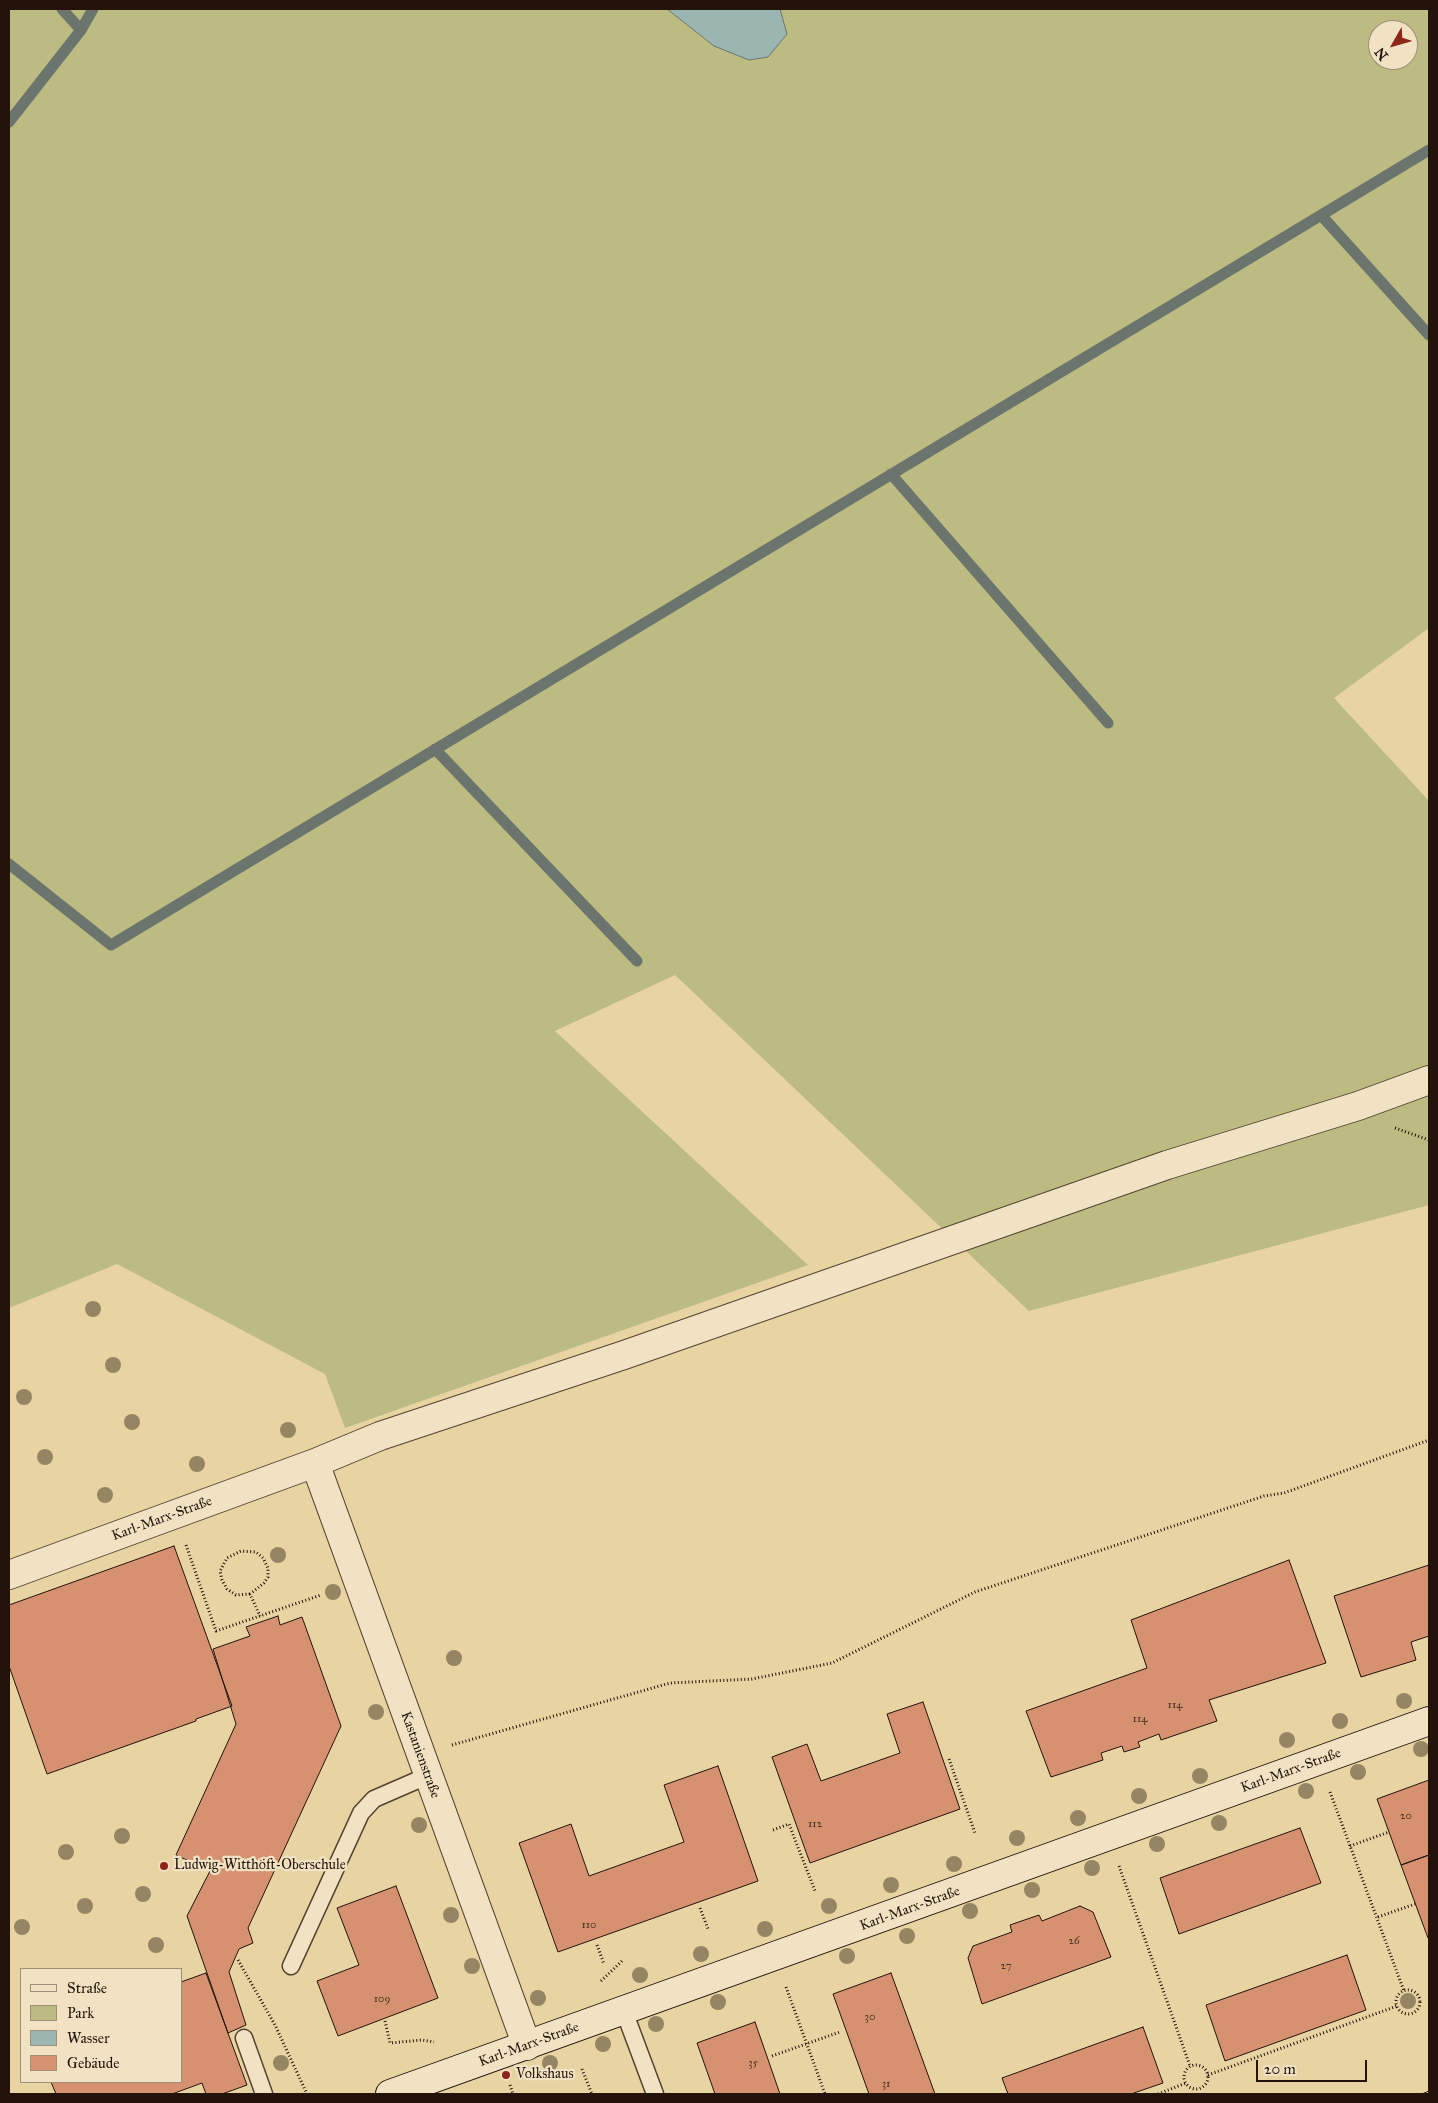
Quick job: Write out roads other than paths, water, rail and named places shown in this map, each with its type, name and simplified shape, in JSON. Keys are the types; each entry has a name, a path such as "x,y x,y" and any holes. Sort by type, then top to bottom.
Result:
{"street":[{"name":"Karl-Marx-Straße","path":"9,1575 316,1463 380,1436 624,1354 1168,1164 1358,1106 1429,1080"},
{"name":"Kastanienstraße","path":"316,1463 423,1765 526,2046"},
{"name":"Karl-Marx-Straße","path":"390,2094 1109,1838 1429,1721"}],"lane":[{"path":"291,1966 361,1812 374,1799 423,1765"},
{"path":"624,2010 655,2094"},
{"path":"244,2038 264,2094"}],"water":[{"path":"667,9 780,9 787,34 768,57 749,60 714,46"}],"waterway":[{"path":"62,9 81,30"},
{"path":"9,122 81,30 93,9"},
{"path":"9,864 111,945 1429,150"},
{"path":"1321,215 1429,335"},
{"path":"891,474 1108,723"},
{"path":"435,749 637,961"}],"tram line":[{"path":"1422,2094 1429,2091"}],"place":[{"name":"Ludwig-Witthöft-Oberschule","path":"164,1866"},
{"name":"Volkshaus","path":"506,2075"}]}
